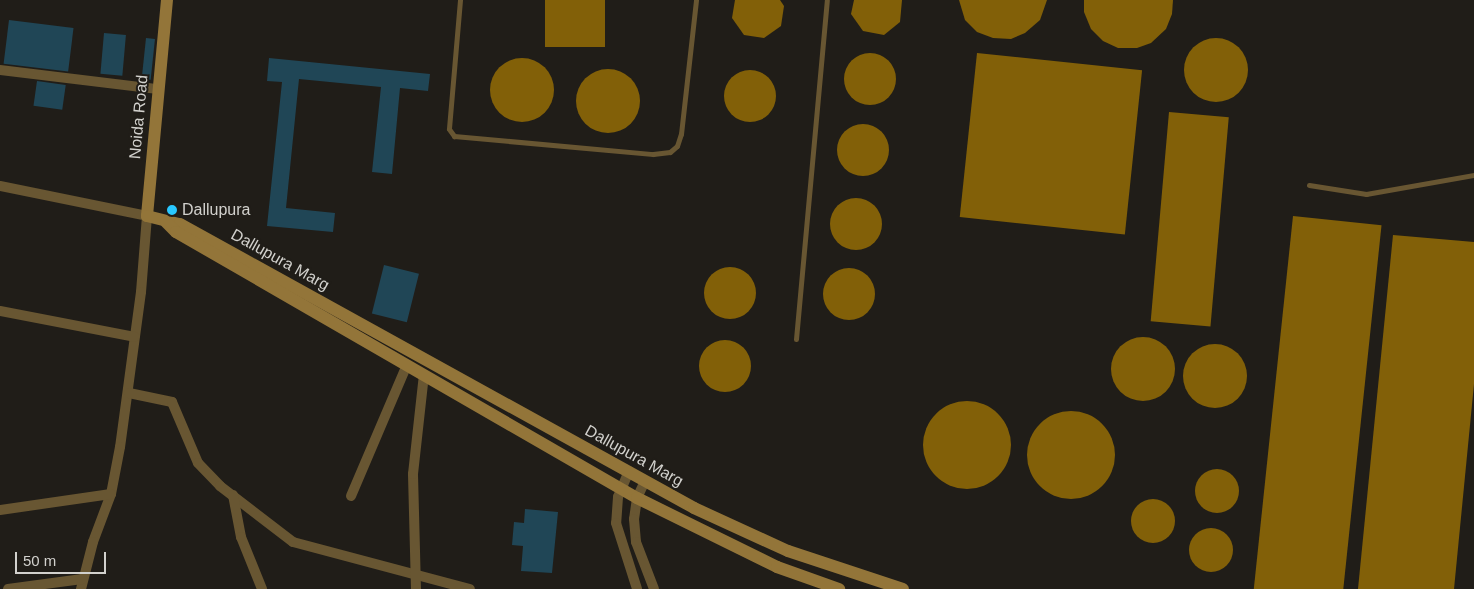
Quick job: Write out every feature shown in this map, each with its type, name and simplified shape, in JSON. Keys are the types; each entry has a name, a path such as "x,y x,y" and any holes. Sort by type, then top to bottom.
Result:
{"main road":[{"name":"Noida Road","path":"147,216 166,0"},
{"path":"147,216 166,222"},
{"name":"Dallupura Marg","path":"166,222 176,232 623,488 637,498 777,567 839,589"},
{"name":"Dallupura Marg","path":"166,222 180,224 694,508 788,551 903,589"}],"street":[{"path":"0,70 158,89"},
{"path":"0,186 147,216 129,393 112,494 82,584 8,589"},
{"path":"0,311 135,336"},
{"path":"351,496 407,365"},
{"path":"416,589 413,474 424,375"},
{"path":"129,393 172,402 198,463 233,495 293,542 416,577 470,589"},
{"path":"629,471 616,505 616,524 637,589"},
{"path":"645,481 637,498 636,542 654,589"},
{"path":"0,510 112,494"},
{"path":"233,495 241,538 262,589"}],"lane":[{"path":"460,0 449,129 454,136 654,154 670,152 677,146 681,134 696,0"},
{"path":"796,339 827,0"},
{"path":"1309,185 1366,194 1474,175"}],"shaded area":[{"path":"545,0 605,0 605,47 545,47"},
{"path":"735,0 780,0 784,6 781,26 764,38 744,35 732,18"},
{"path":"854,0 902,0 900,22 884,35 863,31 851,14"},
{"path":"959,0 1047,0 1040,20 1025,33 1011,39 993,38 977,32 965,20"},
{"path":"1084,0 1173,0 1172,14 1166,29 1151,43 1137,48 1118,48 1103,41 1091,29 1084,12"},
{"path":"1210,38 1222,38 1239,47 1246,58 1248,70 1246,82 1239,93 1222,102 1210,102 1198,97 1189,88 1184,76 1184,64 1189,52 1198,43"},
{"path":"870,53 880,55 888,61 894,69 896,79 894,89 888,97 880,103 870,105 860,103 852,97 846,89 844,79 846,69 852,61 860,55"},
{"path":"977,53 1142,70 1125,234 960,217"},
{"path":"516,58 528,58 545,67 552,78 554,90 552,102 545,113 528,122 516,122 504,117 495,108 490,96 490,84 495,72 504,63"},
{"path":"602,69 614,69 631,78 638,89 640,101 638,113 631,124 614,133 602,133 590,128 581,119 576,107 576,95 581,83 590,74"},
{"path":"750,70 760,72 768,78 774,86 776,96 774,106 768,114 760,120 750,122 740,120 732,114 726,106 724,96 726,86 732,78 740,72"},
{"path":"1169,112 1229,117 1210,326 1151,321"},
{"path":"863,124 873,126 881,132 887,140 889,150 887,160 881,168 873,174 863,176 853,174 845,168 839,160 837,150 839,140 845,132 853,126"},
{"path":"856,198 866,200 874,206 880,214 882,224 880,234 874,242 866,248 856,250 846,248 838,242 832,234 830,224 832,214 838,206 846,200"},
{"path":"1293,216 1382,225 1343,589 1254,589"},
{"path":"1393,235 1474,242 1474,384 1454,589 1358,589"},
{"path":"730,267 740,269 748,275 754,283 756,293 754,303 748,311 740,317 730,319 720,317 712,311 706,303 704,293 706,283 712,275 720,269"},
{"path":"849,268 859,270 867,276 873,284 875,294 873,304 867,312 859,318 849,320 839,318 831,312 825,304 823,294 825,284 831,276 839,270"},
{"path":"1137,337 1149,337 1166,346 1173,357 1175,369 1173,381 1166,392 1149,401 1137,401 1125,396 1116,387 1111,375 1111,363 1116,351 1125,342"},
{"path":"725,340 735,342 743,348 749,356 751,366 749,376 743,384 735,390 725,392 715,390 707,384 701,376 699,366 701,356 707,348 715,342"},
{"path":"1209,344 1221,344 1238,353 1245,364 1247,376 1245,388 1238,399 1221,408 1209,408 1197,403 1188,394 1183,382 1183,370 1188,358 1197,349"},
{"path":"958,401 976,401 992,408 1004,420 1011,436 1011,454 1004,470 992,482 976,489 958,489 942,482 930,470 923,454 923,436 930,420 942,408"},
{"path":"1062,411 1080,411 1096,418 1108,430 1115,446 1115,464 1108,480 1096,492 1080,499 1062,499 1046,492 1034,480 1027,464 1027,446 1034,430 1046,418"},
{"path":"1217,469 1229,473 1235,479 1239,491 1235,503 1229,509 1217,513 1205,509 1199,503 1195,491 1199,479 1205,473"},
{"path":"1153,499 1165,503 1171,509 1175,521 1171,533 1165,539 1153,543 1141,539 1135,533 1131,521 1135,509 1141,503"},
{"path":"1211,528 1223,532 1229,538 1233,550 1229,562 1223,568 1211,572 1199,568 1193,562 1189,550 1193,538 1199,532"}],"building":[{"path":"9,20 74,28 68,72 4,64"},
{"path":"104,33 126,35 122,76 100,74"},
{"path":"146,38 155,39 151,80 142,79"},
{"path":"269,58 430,74 428,91 400,88 392,174 372,172 381,87 299,79 286,208 335,213 333,232 267,226 282,82 267,81"},
{"path":"37,81 66,85 62,110 34,106"},
{"path":"384,265 419,274 407,322 372,314"},
{"path":"525,509 558,512 552,573 521,571 523,546 512,545 514,522 524,523"}],"place":[{"name":"Dallupura","path":"172,210"}]}
